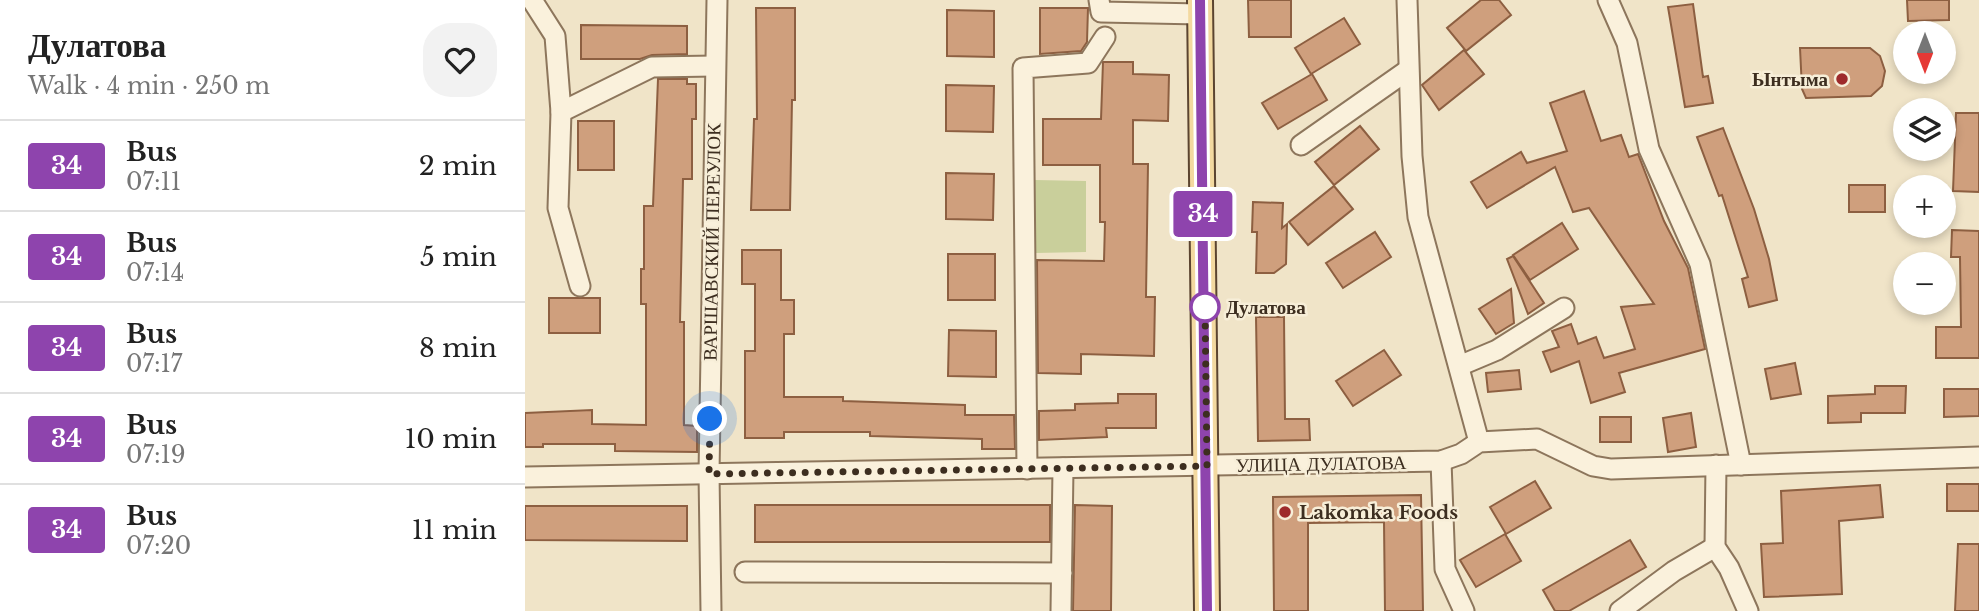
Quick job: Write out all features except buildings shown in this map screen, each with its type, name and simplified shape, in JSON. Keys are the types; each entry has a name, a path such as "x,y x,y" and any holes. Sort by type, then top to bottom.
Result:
{"main road":[{"path":"1200,7 1207,611"}],"street":[{"path":"532,0 555,36 561,112 558,208 580,286"},
{"name":"ВАРШАВСКИЙ ПЕРЕУЛОК","path":"711,611 709,474 717,0"},
{"path":"1099,0 1101,12 1200,7"},
{"path":"1407,0 1408,70 1418,216 1479,442"},
{"path":"1608,0 1627,43 1649,149 1700,264 1741,465"},
{"path":"1027,469 1023,68 1088,62 1105,37"},
{"path":"561,112 652,67 715,66"},
{"path":"1301,145 1408,70"},
{"path":"1459,366 1497,350 1564,308"},
{"name":"УЛИЦА ДУЛАТОВА","path":"525,477 1440,461 1461,454 1479,442 1537,439 1593,466 1611,469 1979,457"},
{"path":"1440,461 1445,569 1464,611"},
{"path":"1716,465 1715,547 1748,611"},
{"path":"1061,611 1063,468"},
{"path":"1620,611 1674,571 1715,547"},
{"path":"745,572 1062,573"}],"green space":[{"path":"1035,180 1086,181 1086,252 1035,253"}],"bus line":[{"name":"34","path":"1200,0 1207,611"}],"place":[{"name":"Ынтыма","path":"1842,79"},
{"name":"Дулатова","path":"1205,307"},
{"name":"Lakomka Foods","path":"1285,512"}],"route":[{"path":"710,419 709,474 1207,466 1205,307"}]}
